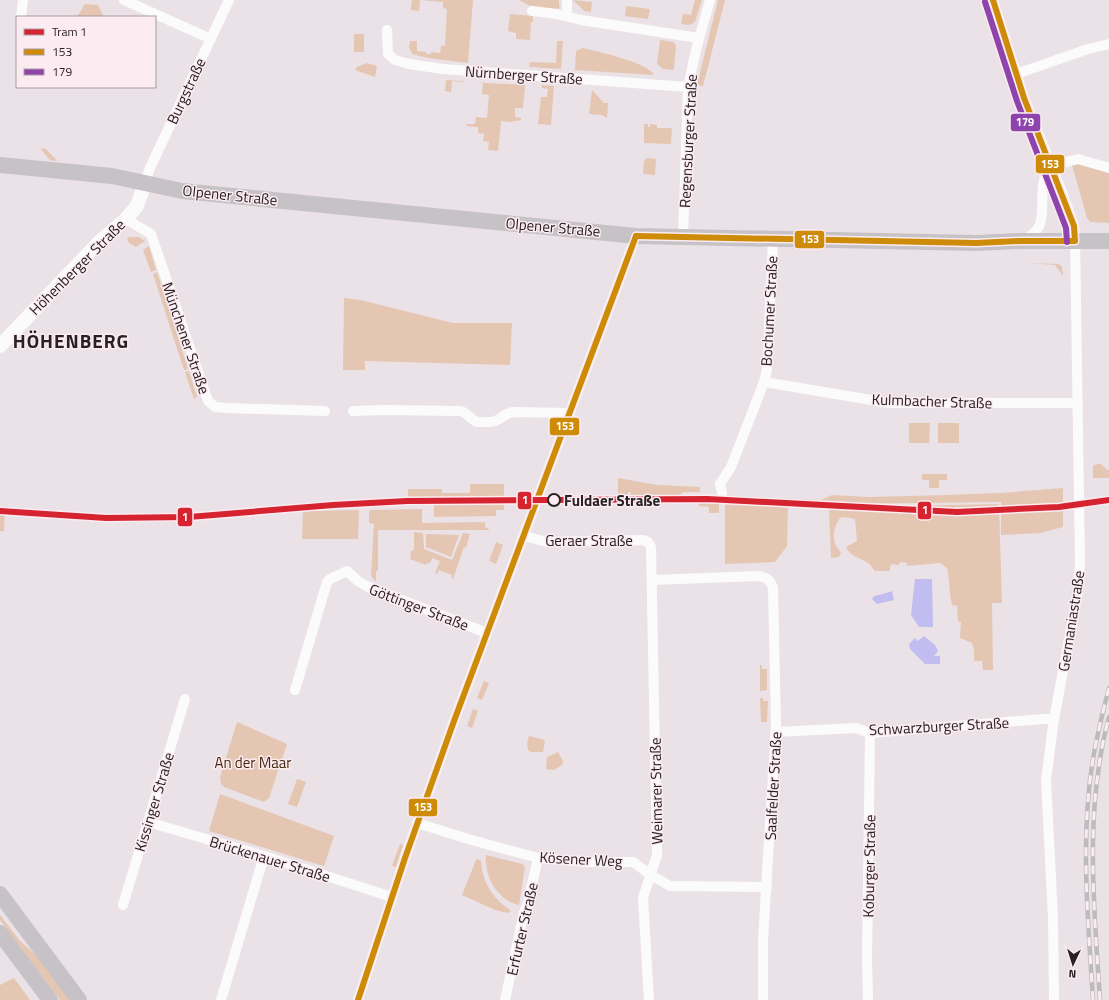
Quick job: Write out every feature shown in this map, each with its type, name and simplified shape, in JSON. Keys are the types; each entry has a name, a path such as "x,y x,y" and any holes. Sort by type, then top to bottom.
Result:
{"main road":[{"name":"Olpener Straße","path":"0,165 108,175 164,188 187,191 636,236 982,243 1014,241 1109,241"},
{"path":"0,894 79,1000"},
{"path":"0,932 50,1000"}],"street":[{"path":"21,16 23,0"},
{"path":"124,0 211,39"},
{"name":"Burgstraße","path":"145,183 152,164 228,0"},
{"path":"567,0 567,16"},
{"name":"Regensburger Straße","path":"683,236 688,87 699,38 710,0"},
{"name":"Germaniastraße","path":"993,0 1016,74 1074,226 1075,242 1080,563 1078,591 1054,719 1046,780 1054,1000"},
{"path":"532,11 699,38"},
{"name":"Nürnberger Straße","path":"387,30 388,54 395,60 409,64 465,71 688,87"},
{"path":"1016,74 1088,49 1109,44"},
{"path":"1014,241 1028,237 1035,232 1039,225 1043,209 1044,181 1051,166 1078,159 1109,168"},
{"name":"Höhenberger Straße","path":"0,346 98,242 126,219 137,206 145,183"},
{"name":"Münchener Straße","path":"126,219 151,234 208,402 216,407 227,408 325,411"},
{"path":"358,1000 417,823 636,236"},
{"name":"Bochumer Straße","path":"722,493 720,484 731,467 764,382 768,362 773,239"},
{"name":"Kulmbacher Straße","path":"764,382 889,403 1078,403"},
{"path":"353,411 460,411 465,412 474,421 493,423 508,413 513,412 570,413"},
{"name":"Geraer Straße","path":"524,536 547,542 646,541 651,547 652,580"},
{"name":"Göttinger Straße","path":"295,690 327,582 347,571 358,581 368,587 487,633"},
{"name":"Saalfelder Straße","path":"652,580 764,577 772,583 774,592 776,732 763,940 763,1000"},
{"name":"Weimarer Straße","path":"649,1000 643,898 658,855 652,580"},
{"name":"Kissinger Straße","path":"123,905 185,699"},
{"name":"Schwarzburger Straße","path":"776,732 856,728 870,733 1036,719 1054,719"},
{"name":"Koburger Straße","path":"868,1000 867,959 870,733"},
{"name":"Brückenauer Straße","path":"148,822 264,856 392,897"},
{"name":"Kösener Weg","path":"417,823 538,858 585,862 633,862 670,886 767,888"},
{"path":"221,1000 264,856"},
{"name":"Erfurter Straße","path":"506,1000 524,912 527,906 538,858"}],"green space":[{"path":"412,0 420,0 419,11 411,10"},
{"path":"420,0 473,0 468,63 428,58 412,54 409,47 410,41 417,41 417,51 426,52 426,54 431,54 431,52 440,53 441,46 445,46 447,9 443,8 443,2"},
{"path":"519,0 559,0 560,7 558,10 536,9"},
{"path":"573,0 592,2 591,12 584,11"},
{"path":"695,0 702,0 695,22 690,25 681,24 683,14 691,15"},
{"path":"718,0 725,0 703,86 697,85"},
{"path":"85,4 98,5 104,16 78,16"},
{"path":"626,6 650,9 648,19 625,16"},
{"path":"510,14 533,16 533,22 531,22 530,40 516,39 516,33 508,31"},
{"path":"354,34 364,34 364,52 354,52"},
{"path":"660,40 673,42 676,45 673,70 663,69 657,64"},
{"path":"557,41 563,41 561,69 529,67 530,62 556,63"},
{"path":"583,48 633,62 650,70 654,75 575,70 576,51"},
{"path":"367,63 377,66 375,77 355,70 357,67"},
{"path":"446,80 464,82 452,81 451,92 445,91"},
{"path":"471,82 525,85 523,108 515,108 515,117 521,118 521,120 510,122 501,121 498,151 488,150 489,142 483,141 484,134 478,133 478,127 466,126 467,124 475,124 476,117 487,118 489,95 482,94 483,83"},
{"path":"542,85 554,86 551,125 538,124 541,97 547,97 548,89 542,88"},
{"path":"592,90 604,103 608,103 607,118 602,115 589,114"},
{"path":"644,124 648,124 648,127 650,127 650,124 657,125 657,128 672,128 671,144 644,143"},
{"path":"40,148 46,149 57,161 50,160"},
{"path":"647,158 656,159 655,175 643,174 644,161"},
{"path":"1078,164 1109,170 1109,223 1090,222 1087,218 1072,165"},
{"path":"139,237 145,241 136,247 129,243 127,238"},
{"path":"149,246 156,270 151,272 143,250"},
{"path":"1028,263 1059,264 1062,267 1063,276 1055,265"},
{"path":"157,272 188,369 184,370 153,274"},
{"path":"344,298 360,300 453,323 512,323 510,365 365,361 365,370 343,370"},
{"path":"189,371 197,397 194,399 185,372"},
{"path":"909,423 930,423 929,443 909,443"},
{"path":"938,423 959,423 959,443 938,443"},
{"path":"1101,464 1109,470 1109,478 1093,478 1093,466"},
{"path":"922,474 947,474 947,480 939,480 939,488 929,488 929,480 922,480"},
{"path":"618,478 657,485 700,487 700,492 683,492 676,500 668,503 659,502 650,497 631,497 631,492 628,492 628,502 618,503"},
{"path":"470,484 504,484 504,510 496,510 496,516 434,517 434,502 408,502 408,489 442,489 442,493 470,493"},
{"path":"1063,488 1063,527 1040,533 1001,535 1001,502 840,504 822,508 788,506 787,546 775,562 725,564 726,496 821,500 832,495 870,497 948,495 1001,493"},
{"path":"709,498 710,503 719,503 719,513 709,513 709,507 699,506 699,499"},
{"path":"999,504 1002,603 992,603 993,670 983,670 982,661 974,661 974,650 972,643 960,638 961,622 958,621 957,606 952,605 947,568 940,563 907,566 907,563 900,562 899,565 892,564 890,566 890,571 875,571 868,563 852,555 846,547 857,541 855,519 845,517 840,518 834,531 834,540 841,552 839,557 831,558 829,509 840,507"},
{"path":"0,507 5,507 4,531 0,531"},
{"path":"422,509 422,523 485,522 485,527 490,530 378,530 378,571 376,571 376,582 371,576 374,524 369,523 369,511"},
{"path":"359,510 358,539 302,539 303,511"},
{"path":"414,532 423,533 424,549 452,560 463,533 470,534 466,548 464,547 453,579 451,578 452,575 439,570 437,574 435,573 440,561 432,558 430,563 427,563 426,565 410,559 411,551 414,550"},
{"path":"426,534 459,535 451,557 426,547"},
{"path":"496,542 503,545 496,564 489,561"},
{"path":"760,665 762,665 762,669 767,669 767,690 760,691"},
{"path":"484,681 489,683 482,700 477,698"},
{"path":"760,698 763,698 763,701 768,701 767,722 761,722"},
{"path":"473,709 478,711 472,728 467,726"},
{"name":"An der Maar","path":"237,722 287,744 269,798 264,802 224,787 221,784 220,777"},
{"path":"529,736 545,740 543,752 531,752 528,750 527,744"},
{"path":"558,752 563,761 562,765 554,770 546,769 547,757"},
{"path":"297,779 306,782 297,807 288,804"},
{"path":"220,794 334,836 324,866 209,831"},
{"path":"400,844 403,845 396,867 392,866"},
{"path":"486,855 522,864 525,867 519,905 504,898 498,893 487,871"},
{"path":"478,859 481,861 484,878 489,889 502,904 511,911 508,913 495,910 462,895 476,860"},
{"path":"0,915 20,941 35,954 70,1000 60,1000 0,920"},
{"path":"14,978 30,1000 0,1000 0,985"}],"shaded area":[{"path":"915,579 932,579 933,627 919,627 911,615"},
{"path":"892,591 894,600 877,604 872,599 874,596"},
{"path":"924,636 935,645 938,651 934,656 940,656 940,664 925,664 910,649 909,644 915,638 918,641"}],"railway":[{"path":"1093,1000 1086,879 1087,819 1093,759 1109,688"},
{"path":"1100,1000 1095,929 1093,858 1094,822 1096,787 1101,752 1109,717"}],"tram line":[{"name":"1","path":"0,511 106,518 189,517 333,505 407,501 707,499 957,512 1059,507 1109,500"}],"transit line":[{"name":"153","path":"636,236 976,243 1075,241 1074,226 1024,98 993,0"},
{"name":"179","path":"985,2 1017,101 1066,228 1067,242"},
{"name":"153","path":"358,1000 405,858 454,721 636,236"}],"place":[{"name":"Fuldaer Straße","path":"554,500"}],"district":[{"name":"HÖHENBERG","path":"71,340"}]}
